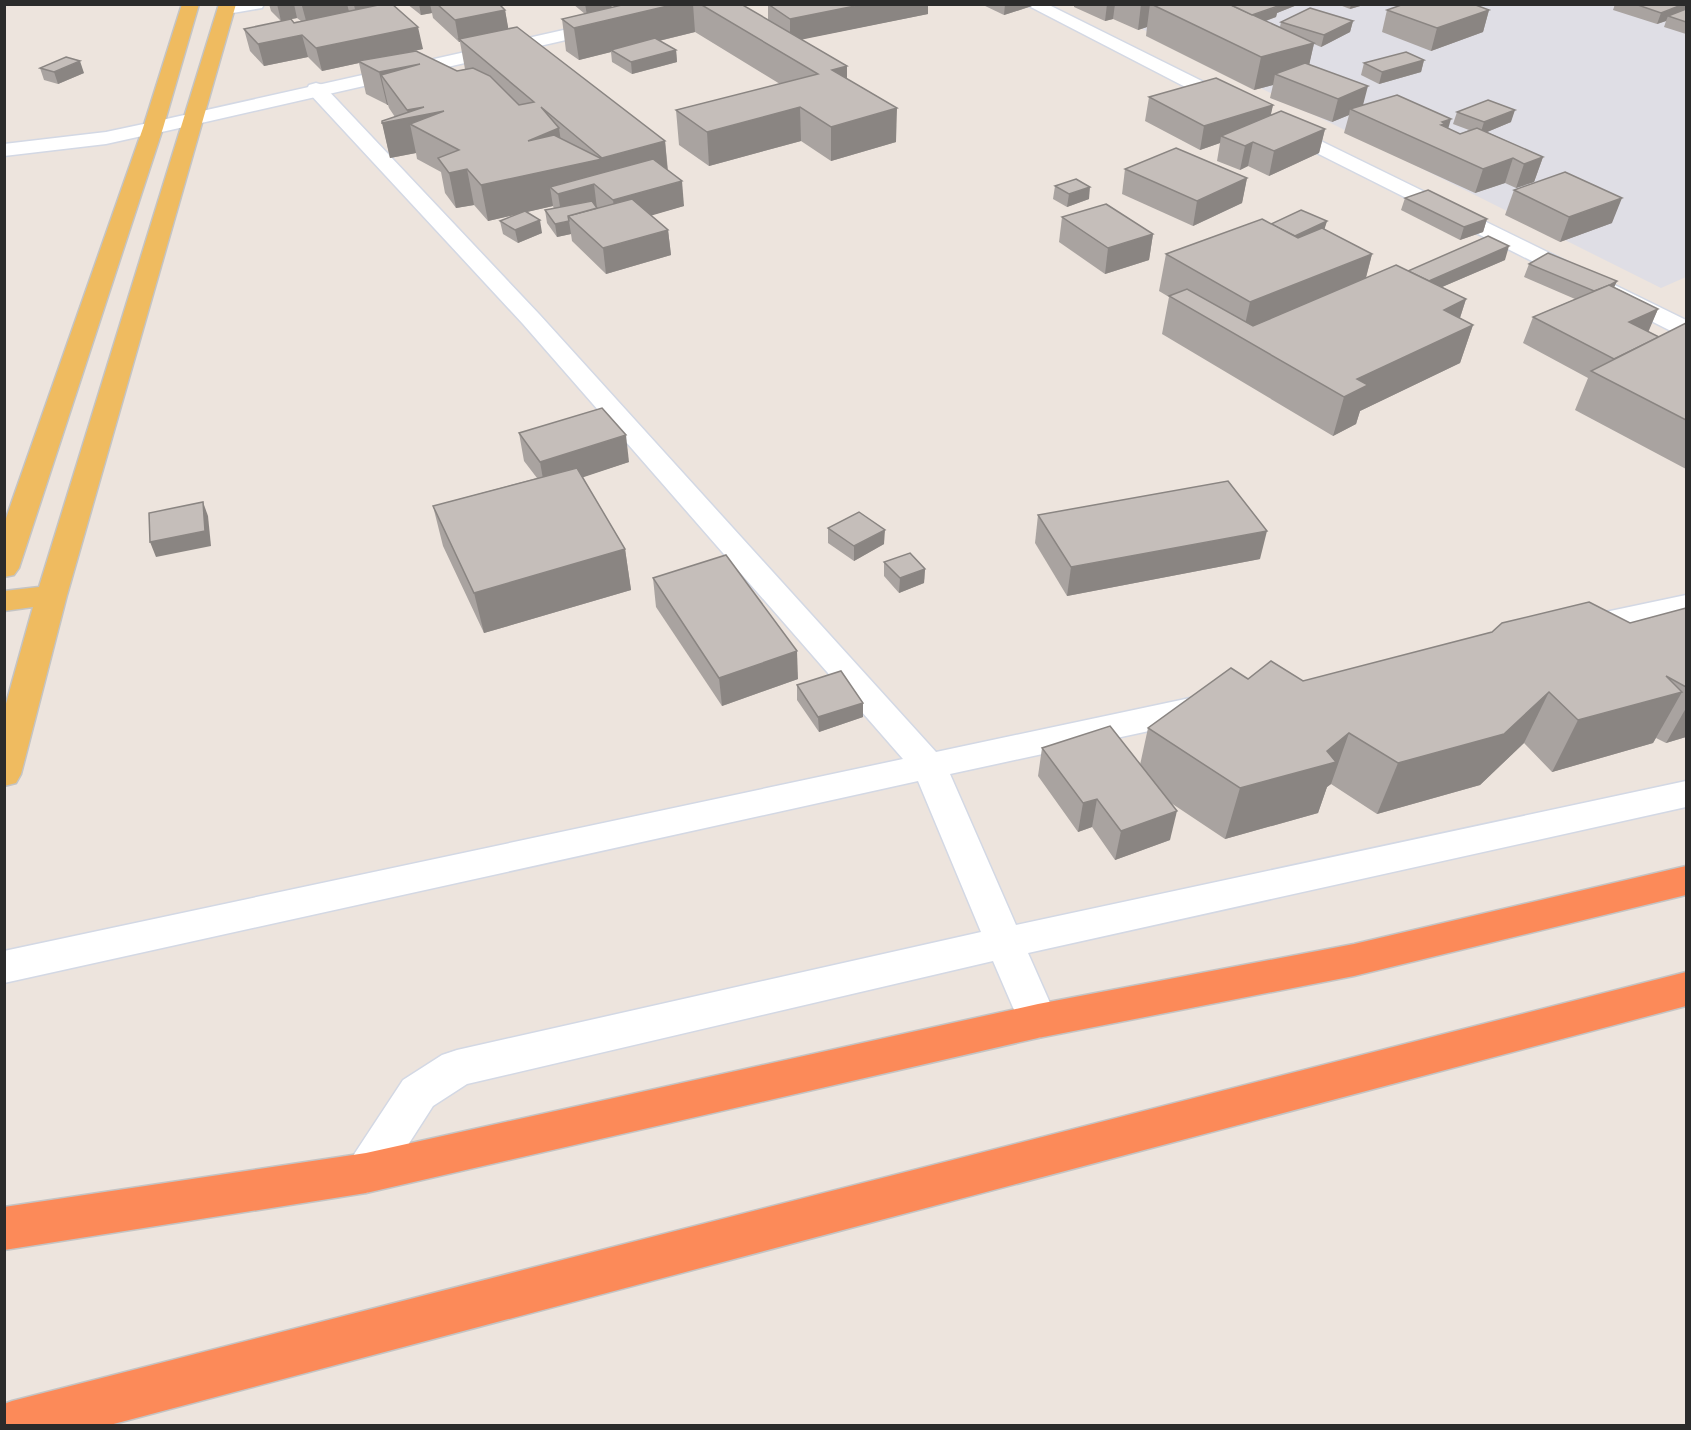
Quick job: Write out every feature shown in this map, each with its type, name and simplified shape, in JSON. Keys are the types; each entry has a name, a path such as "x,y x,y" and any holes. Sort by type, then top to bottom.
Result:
{"highway":[{"path":"4,1229 366,1173 1038,1022 1354,960 1686,881"},
{"path":"12,1425 1686,989"}],"main road":[{"path":"4,568 153,128 191,4"},
{"path":"4,774 52,596 228,7"},
{"path":"4,601 52,596"}],"street":[{"path":"228,7 256,4"},
{"path":"1033,4 1683,324"},
{"path":"4,150 106,138 622,22"},
{"path":"411,50 426,65"},
{"path":"316,89 531,319 928,766 1038,1022"},
{"path":"1546,634 1686,605"},
{"path":"4,966 1232,702"},
{"path":"366,1173 418,1093 457,1068 1003,943 1686,794"}],"shaded area":[{"path":"1094,5 1686,5 1686,277 1661,288"}],"building":[{"path":"392,4 418,27 316,48 302,35 258,44 244,29 291,19 294,23"},
{"path":"437,4 499,4 505,10 455,20"},
{"path":"626,4 676,4 574,28 562,19"},
{"path":"700,4 741,4 847,66 832,70 897,108 831,127 800,107 707,132 676,110 818,74"},
{"path":"768,4 865,4 790,19"},
{"path":"1151,4 1229,4 1314,43 1261,57"},
{"path":"1404,4 1473,4 1489,10 1437,28 1387,10"},
{"path":"1635,4 1684,4 1661,13"},
{"path":"1231,5 1278,6 1252,15"},
{"path":"1310,8 1353,21 1324,35 1281,22"},
{"path":"1686,9 1686,22 1668,16"},
{"path":"517,27 665,141 602,158 541,107 559,128 528,141 554,135 602,159 481,185 467,169 449,173 438,158 459,150 410,124 444,111 382,123 382,121 424,107 407,110 381,75 420,64 379,72 358,61 416,51 457,71 473,68 490,76 519,105 534,102 459,39"},
{"path":"655,38 676,50 631,62 611,50"},
{"path":"1406,52 1424,60 1382,72 1364,63"},
{"path":"66,57 80,61 54,72 40,68"},
{"path":"1305,63 1368,86 1338,99 1275,74"},
{"path":"1216,78 1273,105 1204,126 1149,97"},
{"path":"1397,95 1451,119 1442,122 1445,124 1441,125 1460,134 1477,128 1543,157 1524,164 1513,158 1483,169 1350,109"},
{"path":"1488,100 1515,110 1484,122 1457,112"},
{"path":"1281,111 1325,129 1274,151 1253,142 1245,146 1221,136"},
{"path":"1176,148 1247,178 1197,201 1125,169"},
{"path":"653,159 682,181 613,200 594,184 558,194 550,187"},
{"path":"1565,172 1622,198 1569,217 1514,190"},
{"path":"1076,179 1090,187 1069,194 1055,186"},
{"path":"1428,190 1487,219 1464,227 1405,198"},
{"path":"632,199 668,230 603,248 568,216"},
{"path":"592,201 597,208 568,216 569,221 555,224 545,210"},
{"path":"1106,204 1153,234 1108,248 1062,217"},
{"path":"1301,210 1327,221 1295,236 1271,224"},
{"path":"525,211 540,220 515,230 500,221"},
{"path":"1262,219 1298,238 1322,228 1372,254 1250,302 1166,254"},
{"path":"1488,236 1509,246 1429,281 1408,271"},
{"path":"1548,253 1617,281 1594,291 1529,264"},
{"path":"1396,265 1466,299 1444,310 1473,325 1357,379 1368,385 1344,397 1169,296 1187,289 1253,326"},
{"path":"1609,285 1658,309 1629,322 1659,337 1614,359 1533,317"},
{"path":"1686,323 1686,420 1591,371"},
{"path":"602,408 626,435 540,462 519,433"},
{"path":"577,468 625,549 474,593 433,506"},
{"path":"1228,481 1267,531 1071,567 1038,515"},
{"path":"203,502 205,531 150,542 149,513"},
{"path":"859,512 885,530 854,546 828,528"},
{"path":"910,553 925,569 900,578 884,562"},
{"path":"726,555 797,651 719,678 653,578"},
{"path":"1589,602 1630,623 1686,608 1686,687 1666,676 1682,692 1578,720 1549,692 1504,734 1398,763 1349,733 1327,751 1336,762 1240,788 1148,728 1231,668 1248,679 1271,661 1303,681 1492,632 1502,623"},
{"path":"841,671 863,703 818,717 797,685"},
{"path":"1110,726 1177,811 1121,831 1097,799 1083,803 1042,748"}]}
